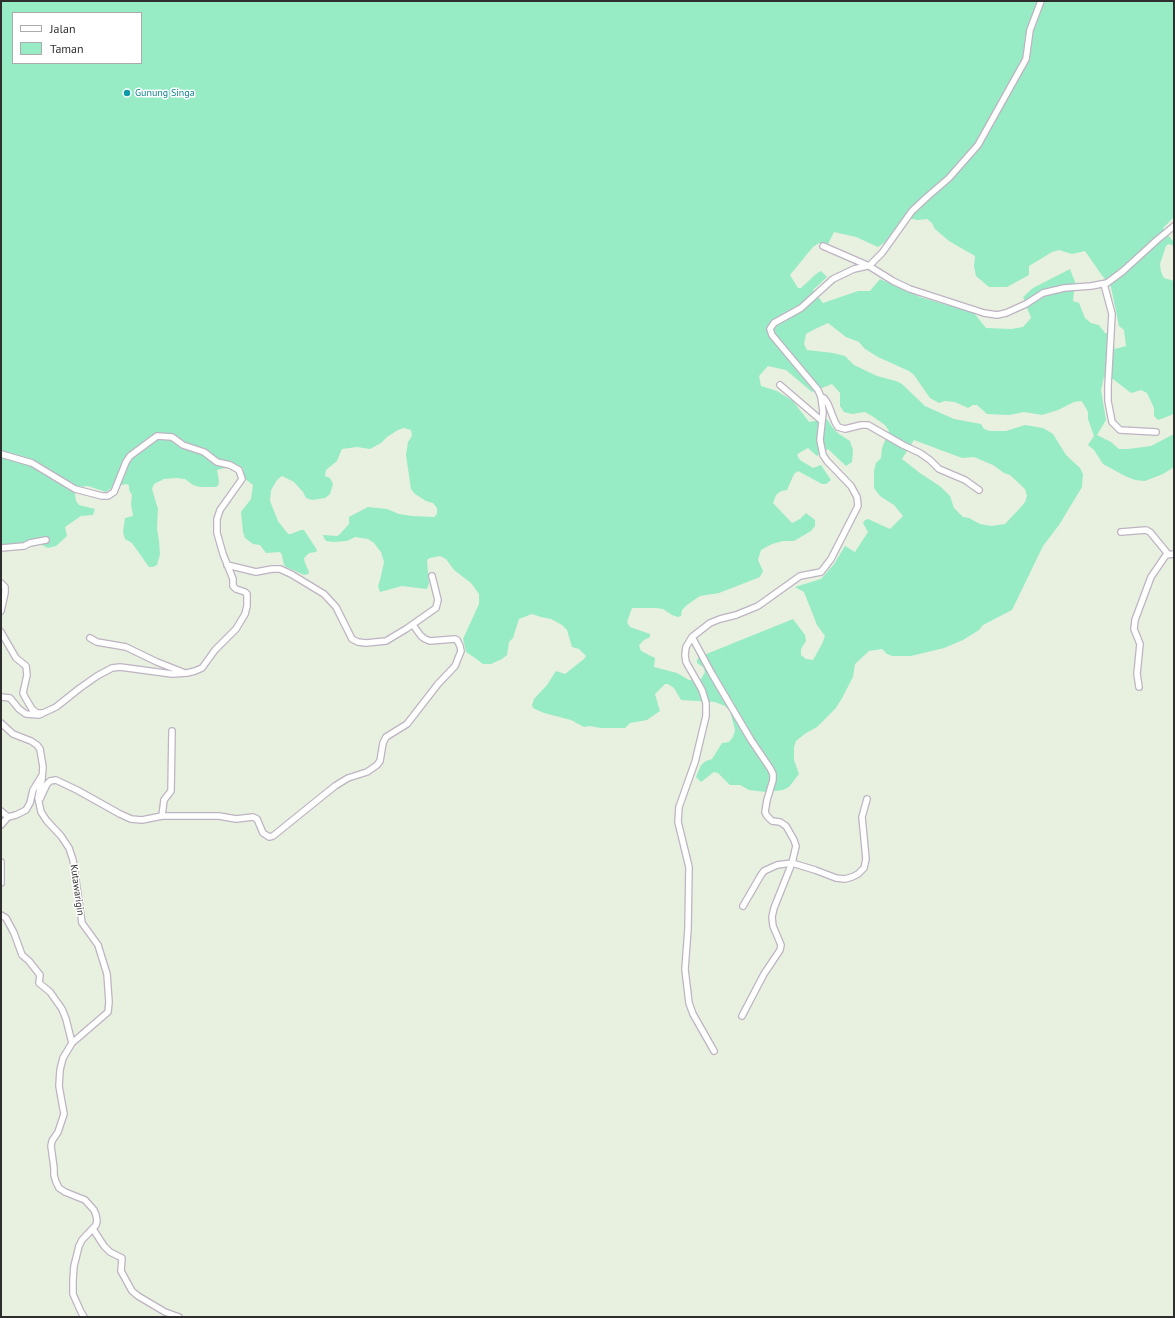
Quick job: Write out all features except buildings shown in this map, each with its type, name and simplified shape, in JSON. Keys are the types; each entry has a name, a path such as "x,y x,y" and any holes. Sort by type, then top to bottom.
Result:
{"street":[{"path":"714,1052 693,1014 689,1003 685,969 688,929 689,867 678,822 678,807 695,762 706,716 706,704 702,690 686,662 686,647 692,637 710,623 720,619 736,616 758,606 800,576 821,572 831,559 858,506 858,502 851,486 827,461 824,455 820,440 823,412 821,397 818,390 772,335 770,329 774,323 802,308 833,279 854,269 868,266 887,246 912,211 949,178 978,145 1026,59 1030,30 1041,1"},
{"path":"823,246 868,266 910,289 984,313 997,315 1006,313 1026,304 1043,293 1064,288 1104,284 1110,281 1174,226"},
{"path":"1104,284 1112,314 1108,379 1108,401 1112,422 1120,430 1156,432"},
{"path":"780,385 822,421"},
{"path":"821,397 828,404 838,427 845,429 868,425 920,453 930,460 938,469 965,480 980,490"},
{"path":"1,454 32,463 75,489 102,496 108,496 114,492 126,462 130,456 157,436 172,437 183,445 204,452 217,462 230,465 240,470 242,479 220,510 217,519 217,533 233,579 233,586 247,594 247,606 236,629 216,650 202,668 187,673 172,674 120,667 112,668 97,676 56,707 44,714 33,716 26,714 19,709 10,698 1,697"},
{"path":"1121,532 1146,530 1150,532 1171,554 1151,577 1135,620 1134,629 1140,644 1137,674 1139,687"},
{"path":"1,548 24,546 30,543 46,540"},
{"path":"227,565 256,572 280,569 291,574 324,594 336,608 350,637 358,642 366,643 386,641 438,606 436,588 432,576"},
{"path":"1,583 5,587 5,593 1,611"},
{"path":"39,805 47,784 50,781 56,780 131,819 142,820 162,816 219,816 236,819 253,817 257,819 263,833 269,837 273,836 335,786 348,778 367,772 377,765 380,761 382,743 386,738 407,724 426,699 455,666 460,651 459,643 455,639 430,641 421,636 413,624"},
{"path":"1,632 16,658 26,666 23,693 26,699 35,712 44,714"},
{"path":"692,637 751,740 773,774 773,780 765,812 772,821 783,823 794,840 795,853 772,917 781,945 780,950 764,974 742,1016"},
{"path":"90,638 97,642 126,647 157,662 187,673"},
{"path":"1,723 13,734 31,741 40,749 42,757 42,775 38,798 39,805"},
{"path":"162,816 164,800 171,791 172,731"},
{"path":"1,825 8,817 16,815 28,807 32,790 42,775"},
{"path":"743,906 764,871 777,865 792,863 836,878 845,879 858,874 864,868 866,859 862,817 867,800"},
{"name":"Kutawarigin","path":"39,805 40,812 62,836 69,848 73,860 82,923 98,945 107,974 109,1002 108,1012 72,1043 63,1058 60,1070 60,1086 64,1114 58,1132 52,1141 51,1146 54,1175 59,1188 85,1200 94,1210 98,1221 93,1228"},
{"path":"1,811 8,817"},
{"path":"1,862 1,883"},
{"path":"1,915 6,918 14,933 22,956 30,961 40,975 39,983 50,992 62,1009 72,1043"},
{"path":"84,1317 73,1294 72,1280 79,1246 82,1240 93,1228 104,1246 110,1252 122,1258 121,1271 132,1291 165,1312 180,1317"}],"green space":[{"path":"1,1 1174,1 1174,217 1163,228 1172,240 1174,240 1174,246 1169,244 1166,246 1160,264 1161,272 1164,278 1174,281 1174,414 1158,420 1154,416 1154,408 1147,393 1141,390 1131,393 1113,379 1104,377 1101,390 1106,420 1097,435 1111,442 1119,449 1128,449 1151,446 1174,434 1174,467 1163,474 1145,481 1135,480 1125,476 1103,464 1094,450 1088,445 1094,436 1088,419 1088,412 1081,401 1074,402 1058,410 1042,415 1024,412 1009,415 987,414 977,405 973,405 968,408 955,402 945,401 939,403 930,398 914,375 909,371 878,357 865,349 859,342 846,337 828,323 806,334 804,344 807,350 845,356 854,365 877,376 902,384 925,406 954,419 981,424 984,429 990,431 1006,431 1025,425 1043,428 1053,434 1066,455 1080,468 1083,474 1082,487 1059,525 1043,546 1012,610 983,625 979,630 963,640 944,648 911,656 892,656 887,654 882,649 869,651 855,664 853,677 835,709 817,727 796,741 794,747 794,760 799,774 789,787 783,790 766,792 749,790 740,785 730,785 718,773 714,772 701,782 696,777 701,765 712,759 722,743 729,742 733,737 735,730 730,711 725,706 715,702 681,700 674,688 668,684 665,684 655,694 660,711 647,720 630,723 625,728 584,727 571,720 544,713 533,708 532,705 534,699 547,685 556,671 565,674 586,656 579,649 572,647 567,630 562,625 551,619 532,614 519,619 513,638 509,642 507,655 491,664 483,664 466,652 463,639 479,604 479,594 471,583 454,570 446,559 440,556 427,560 429,583 427,589 402,586 380,592 378,586 384,562 381,552 374,543 368,539 355,537 347,541 326,541 323,535 337,536 349,524 349,517 368,507 387,509 399,514 412,516 434,517 437,514 437,508 433,503 426,501 415,494 411,489 406,455 408,442 412,436 411,430 404,428 398,430 381,443 370,449 357,447 342,449 337,461 326,470 325,476 330,478 333,484 330,494 325,498 312,500 306,498 294,482 282,476 277,480 271,490 270,501 278,521 288,534 304,530 317,550 316,552 309,553 304,558 309,572 308,574 304,575 286,567 280,552 266,553 260,545 253,544 245,538 241,512 251,499 253,485 245,479 243,468 225,468 217,470 219,481 218,486 215,487 200,487 193,485 185,479 177,478 164,479 154,484 152,489 158,509 157,528 160,554 157,565 153,567 149,567 132,543 125,539 123,532 125,518 133,516 131,504 132,495 129,490 129,485 126,484 113,487 106,492 88,486 77,487 75,494 76,501 79,505 95,509 93,515 81,516 65,527 67,536 56,546 48,548 42,545 2,546","holes":["907,218 918,220 927,219 932,223 935,229 949,241 975,256 974,266 976,276 989,287 1007,287 1029,275 1029,266 1052,252 1059,250 1072,254 1085,251 1111,287 1119,326 1124,330 1126,346 1115,349 1112,334 1105,333 1099,325 1091,323 1085,318 1079,303 1073,301 1075,282 1070,269 1033,288 1023,297 1031,318 1023,327 1011,329 986,328 974,313 920,297 880,279 870,291 858,291 823,303 813,290 827,277 821,271 801,288 798,288 790,275 813,247 819,243 828,244 834,232 856,237 878,247 885,242","768,366 786,370 812,392 832,384 840,393 840,406 844,412 852,414 865,412 885,425 889,431 882,448 881,458 876,463 874,471 874,488 880,496 894,505 903,516 890,529 868,519 865,520 863,523 868,532 855,552 845,546 834,564 821,579 795,587 804,592 817,625 825,636 813,660 806,659 801,655 801,649 806,641 805,635 793,619 699,657 697,663 703,667 705,672 701,679 689,680 677,673 654,667 655,658 641,651 639,645 650,637 650,634 630,627 627,622 632,608 663,609 678,617 681,616 682,610 687,605 700,596 719,593 760,577 763,571 758,560 761,550 772,544 783,541 794,541 811,531 815,526 815,520 806,513 800,519 792,523 773,503 776,495 781,491 787,490 794,474 798,471 822,484 826,484 831,480 821,465 813,468 800,460 797,455 808,448 817,456 828,449 846,466 852,462 853,450 850,441 839,434 827,419 809,422 793,401 777,391 761,386 759,376","914,440 962,458 974,457 993,465 1004,473 1010,475 1025,489 1027,496 1025,502 1005,524 991,526 980,524 969,518 963,517 954,508 950,496 941,487 902,459"]}],"place":[{"name":"Gunung Singa","path":"127,93"}]}
